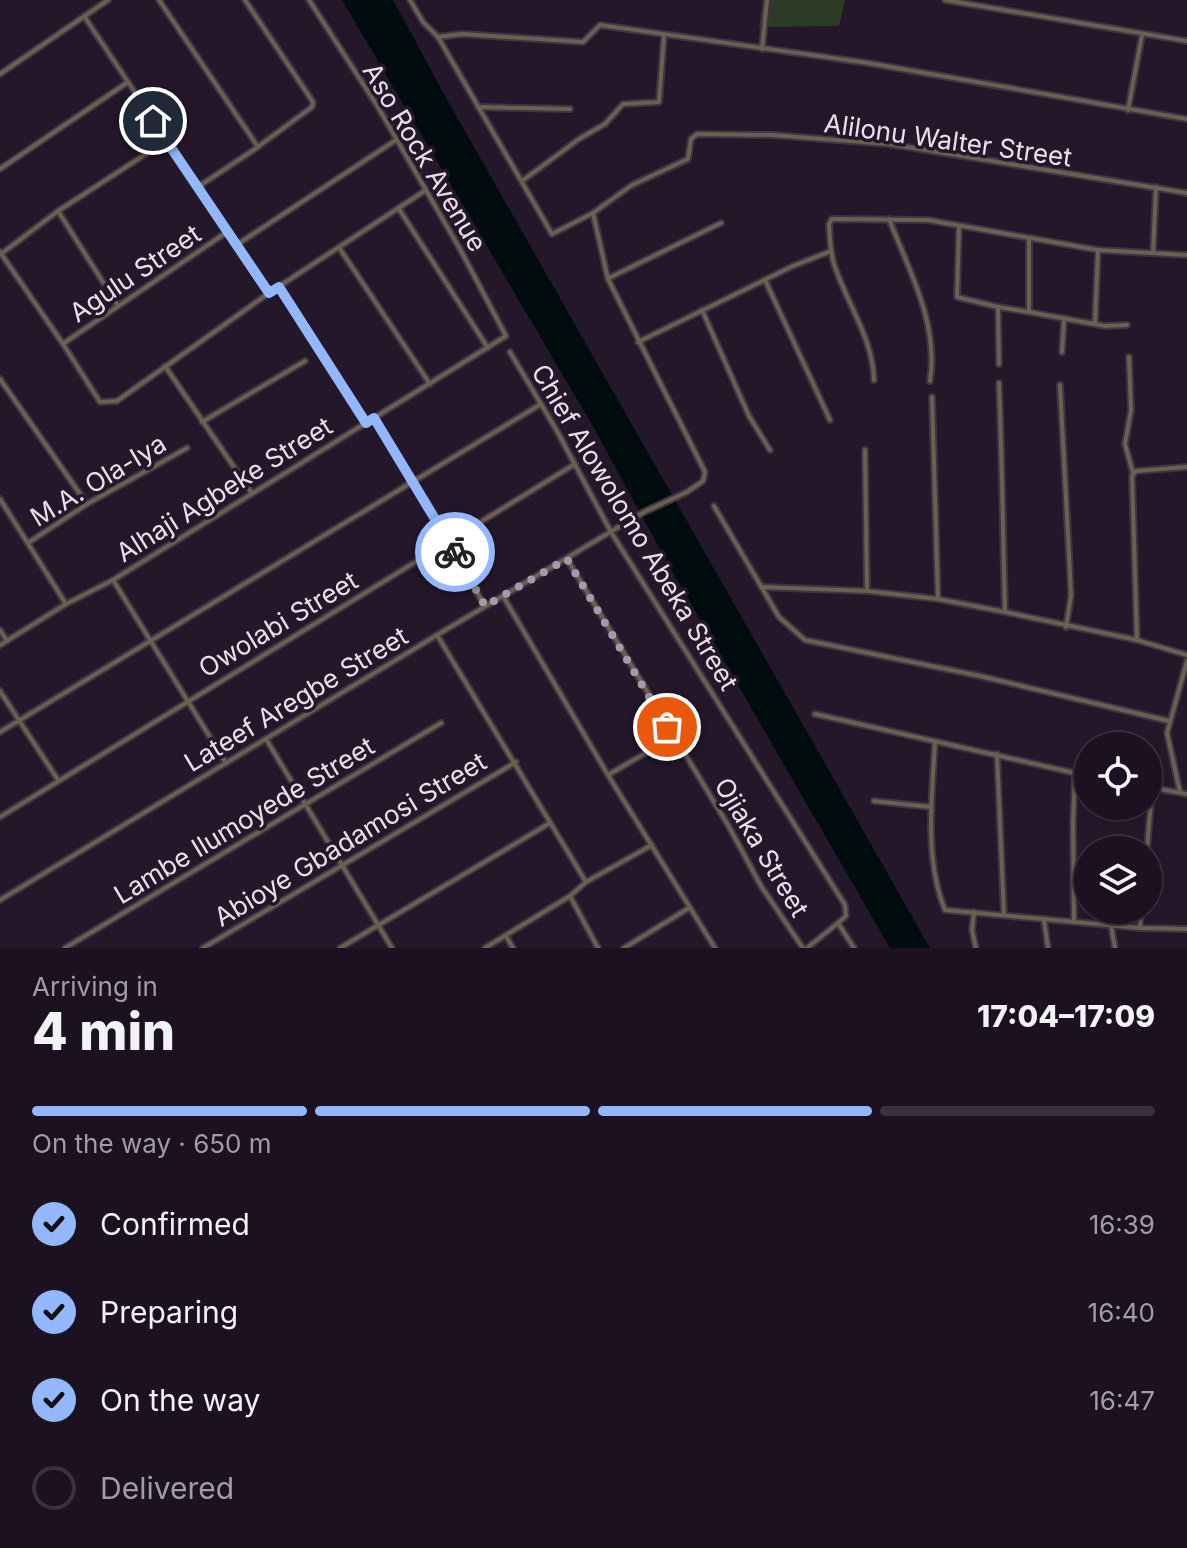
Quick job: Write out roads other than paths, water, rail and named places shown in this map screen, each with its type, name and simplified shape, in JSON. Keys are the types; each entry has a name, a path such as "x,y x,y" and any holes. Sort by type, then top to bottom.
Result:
{"street":[{"path":"0,74 108,0"},
{"path":"159,0 258,147"},
{"path":"198,187 312,107 313,102 245,0"},
{"name":"Aso Rock Avenue","path":"309,0 378,107 506,336"},
{"path":"410,0 423,22 438,37 522,181 605,124 623,104 659,102 664,36"},
{"path":"762,50 767,0"},
{"path":"945,0 1187,41"},
{"path":"84,16 269,293"},
{"path":"438,37 476,35 583,42 600,25 868,63 1187,119"},
{"path":"1128,110 1142,35"},
{"path":"0,169 128,82"},
{"path":"478,107 570,109"},
{"name":"Alilonu Walter Street","path":"522,181 552,234 593,213 632,185 688,159 691,139 697,134 772,135 889,144 1187,193"},
{"path":"237,244 396,140"},
{"path":"166,141 0,253 100,402 117,401 269,293 426,190"},
{"path":"1153,254 1156,187"},
{"path":"399,209 488,349"},
{"path":"58,211 118,306"},
{"path":"593,213 608,279 638,342 831,251"},
{"path":"889,218 932,334 934,360 930,381"},
{"path":"874,380 874,365 862,328 831,251 829,224 832,219 928,220 1098,250 1187,255"},
{"path":"608,279 721,223"},
{"path":"959,226 957,297 1064,320 1105,326 1127,325"},
{"name":"Agulu Street","path":"63,344 227,232"},
{"path":"1029,239 1029,312"},
{"path":"340,249 430,384"},
{"path":"1095,323 1098,250"},
{"path":"765,280 830,420"},
{"path":"279,287 366,423"},
{"path":"998,307 999,364"},
{"path":"702,310 749,416 770,450"},
{"path":"1062,352 1064,320"},
{"name":"Alhaji Agbeke Street","path":"0,645 66,604 113,580 506,336"},
{"name":"Lateef Aregbe Street","path":"0,900 485,606 703,481 705,472 638,342"},
{"name":"Chief Alowolomo Abeka Street","path":"510,352 611,532 845,905 846,916 838,923"},
{"path":"1129,357 1131,410 1125,444 1133,473 1137,640"},
{"path":"202,422 305,361"},
{"path":"165,366 251,493"},
{"path":"0,379 87,504"},
{"path":"999,383 1004,479 1002,568 1005,612"},
{"path":"1060,385 1071,585 1066,627"},
{"path":"932,397 938,599"},
{"path":"0,732 541,404"},
{"path":"374,418 485,606"},
{"name":"M.A. Ola-Iya","path":"28,543 87,504 187,448"},
{"path":"865,450 867,591"},
{"name":"Owolabi Street","path":"0,817 575,464"},
{"path":"1133,473 1187,467"},
{"path":"0,499 66,604"},
{"path":"714,506 779,617 805,640 980,676 1169,721"},
{"name":"Ojiaka Street","path":"567,559 728,825 761,886 805,948"},
{"path":"113,580 226,763"},
{"path":"761,587 867,591 938,599 1137,640 1187,658 1169,721 1168,744 1180,792"},
{"path":"503,596 608,775 715,948"},
{"path":"0,630 7,641"},
{"path":"437,635 586,882"},
{"path":"0,691 58,780"},
{"path":"815,714 1074,773"},
{"name":"Lambe Ilumoyede Street","path":"65,948 441,723"},
{"path":"608,775 673,737"},
{"path":"266,739 392,948"},
{"path":"935,742 931,807 933,861 945,910 1074,922 1074,798"},
{"path":"997,754 1004,915"},
{"name":"Abioye Gbadamosi Street","path":"203,948 516,762"},
{"path":"1162,790 1187,794"},
{"path":"874,801 931,807"},
{"path":"340,948 550,823"},
{"path":"485,948 570,896 586,882 652,845"},
{"path":"570,896 598,948"},
{"path":"624,948 689,908"},
{"path":"974,912 972,930 976,948"},
{"path":"1044,920 1048,948"},
{"path":"805,948 838,923 854,948"},
{"path":"1099,924 1187,929"},
{"path":"1140,924 1140,928"},
{"path":"1111,925 1115,948"},
{"path":"506,936 513,948"}]}
